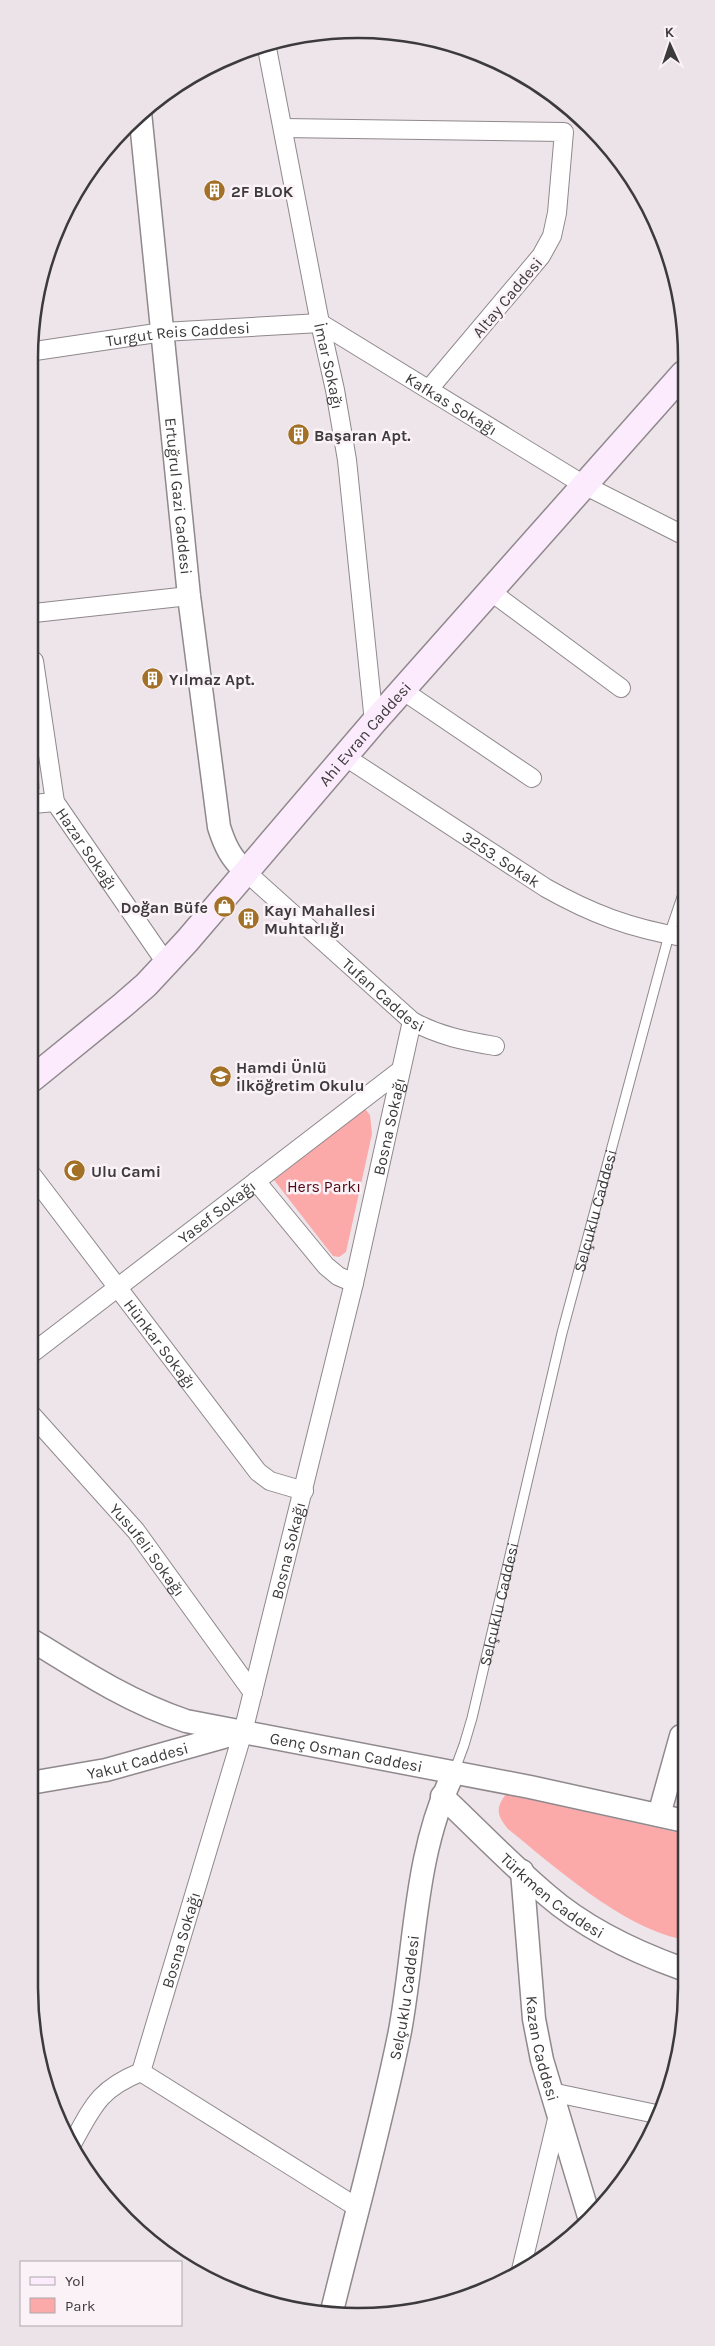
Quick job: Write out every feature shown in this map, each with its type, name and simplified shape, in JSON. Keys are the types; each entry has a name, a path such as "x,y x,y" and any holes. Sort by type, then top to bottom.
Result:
{"main road":[{"name":"Ahi Evran Caddesi","path":"38,1075 124,1005 166,963 344,756 678,380"}],"street":[{"name":"İmar Sokağı","path":"267,50 320,323 335,390 347,460 374,722"},
{"name":"Ertuğrul Gazi Caddesi","path":"139,124 189,596 219,827 225,848 245,871"},
{"name":"Altay Caddesi","path":"283,128 564,132 557,213 552,236 541,256 429,389"},
{"name":"Turgut Reis Caddesi","path":"38,351 162,332 320,323"},
{"name":"Kafkas Sokağı","path":"320,323 584,485 678,532"},
{"path":"490,591 621,688"},
{"path":"38,614 189,596"},
{"name":"Hazar Sokağı","path":"38,688 55,802 166,963"},
{"path":"402,690 532,778"},
{"name":"3253. Sokak","path":"344,756 567,900 602,917 676,936"},
{"path":"38,804 55,802"},
{"name":"Tufan Caddesi","path":"245,871 412,1021 431,1032 455,1039 495,1046"},
{"name":"Bosna Sokağı","path":"141,2072 243,1732 354,1283 412,1021"},
{"name":"Yasef Sokağı","path":"38,1349 401,1070"},
{"path":"256,1181 326,1266 338,1276 354,1283"},
{"name":"Hünkar Sokağı","path":"38,1183 258,1472 270,1481 304,1491"},
{"name":"Yusufeli Sokağı","path":"38,1422 136,1531 253,1692"},
{"name":"Genç Osman Caddesi","path":"38,1644 118,1692 156,1711 186,1720 454,1772 670,1818"},
{"name":"Yakut Caddesi","path":"38,1782 106,1770 243,1732"},
{"path":"670,1818 678,1752"},
{"name":"Selçuklu Caddesi","path":"333,2308 400,2028 419,1886 432,1829 442,1796 454,1772"},
{"name":"Türkmen Caddesi","path":"442,1796 547,1896 576,1917 608,1936 678,1967"},
{"name":"Kazan Caddesi","path":"522,1871 534,2019 551,2092 587,2211"},
{"path":"75,2138 99,2098 119,2081 141,2072 358,2208"},
{"path":"551,2092 652,2112"},
{"path":"523,2263 558,2115"}],"lane":[{"name":"Selçuklu Caddesi","path":"454,1772 472,1718 562,1333 676,936 678,923"}],"green space":[{"path":"38,773 40,789 38,789"},
{"name":"Hers Parkı","path":"365,1109 370,1115 372,1134 346,1252 339,1257 333,1256 274,1180"},
{"path":"506,1794 678,1833 678,1938 635,1922 612,1909 568,1877 508,1829 500,1816 500,1804"}],"place":[{"name":"2F BLOK","path":"215,191"},
{"name":"Başaran Apt.","path":"298,435"},
{"name":"Yılmaz Apt.","path":"153,679"},
{"name":"Doğan Büfe","path":"224,907"},
{"name":"Kayı Mahallesi Muhtarlığı","path":"248,919"},
{"name":"Hamdi Ünlü İlköğretim Okulu","path":"220,1076"},
{"name":"Ulu Cami","path":"75,1171"}]}
